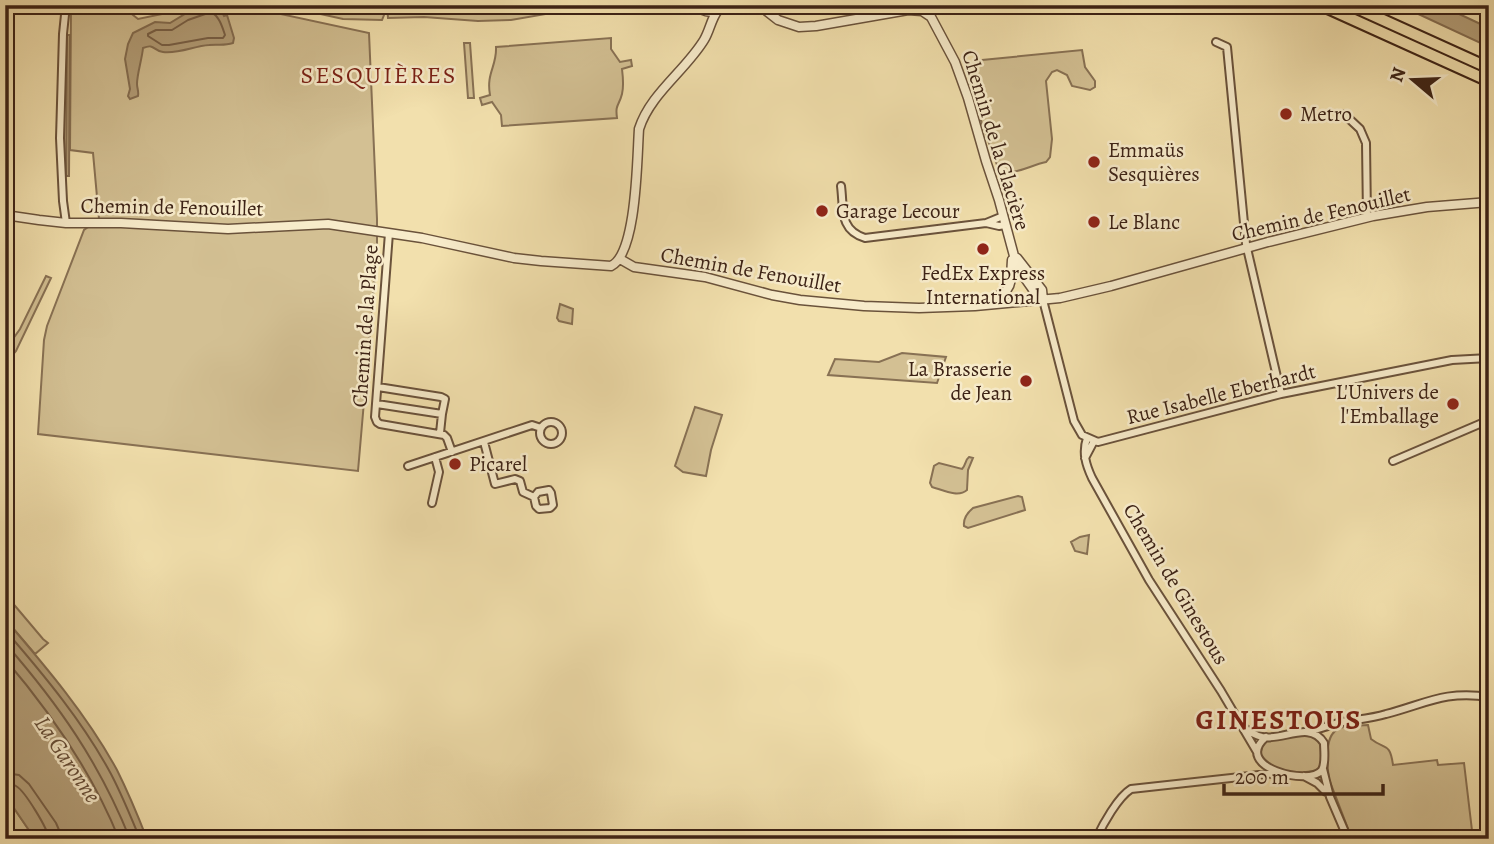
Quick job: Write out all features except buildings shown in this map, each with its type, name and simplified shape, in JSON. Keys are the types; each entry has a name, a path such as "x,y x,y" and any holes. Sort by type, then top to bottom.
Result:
{"highway":[{"path":"1321,5 1489,80"},
{"path":"1350,5 1489,68"}],"street":[{"path":"62,223 60,138 66,5"},
{"path":"700,8 711,12 731,5"},
{"path":"760,5 778,20 799,27 920,8"},
{"path":"1475,5 1489,10"},
{"path":"1483,5 1489,10"},
{"path":"700,8 708,20 709,28"},
{"path":"620,259 630,231 639,129 643,117 705,38 720,8"},
{"name":"Chemin de la Glacière","path":"920,8 935,22 961,75 1017,267 1034,292 1043,300"},
{"path":"1216,43 1227,47 1247,249 1281,394"},
{"path":"1344,114 1360,129 1366,143 1367,217"},
{"path":"841,186 846,226 856,236 865,238 986,223 999,226 1004,221"},
{"name":"Chemin de Fenouillet","path":"5,215 62,223 121,223 228,229 321,223 541,261 611,266 620,259 634,267 705,277 800,300 930,307 975,306 1060,298 1367,217 1408,209 1489,202"},
{"name":"Chemin de la Plage","path":"389,233 377,422 440,433"},
{"path":"975,306 1009,289 1013,253"},
{"path":"1043,300 1076,428 1090,440"},
{"name":"Rue Isabelle Eberhardt","path":"1090,440 1103,442 1281,394 1452,360 1489,358"},
{"path":"378,387 445,399 440,433 447,438 452,452"},
{"path":"377,404 442,414"},
{"path":"1393,461 1489,420"},
{"path":"408,466 532,425 541,428"},
{"name":"Chemin de Ginestous","path":"1090,440 1084,447 1092,478 1149,580 1265,765"},
{"path":"484,442 495,484 515,479 520,481 523,492 534,496"},
{"path":"432,503 439,479 435,457"},
{"path":"1241,725 1253,734 1266,737 1391,713 1447,696 1489,697"},
{"path":"1335,724 1327,732 1322,769 1330,797 1348,839"},
{"path":"1308,731 1317,734 1324,743"},
{"path":"1258,752 1258,746 1266,737"},
{"path":"1261,774 1265,765 1278,773"},
{"path":"1096,839 1116,805 1131,789 1261,774 1302,775 1319,773 1322,769"},
{"path":"1302,775 1318,783 1330,797"}],"shaded area":[{"path":"71,5 128,5 128,11 138,19 206,5 239,5 369,33 377,251 358,471 38,434 47,326 84,230 99,219 93,153 70,150"},
{"path":"280,5 384,5 384,15 382,20 343,19"},
{"path":"387,5 539,5 546,9 546,14 511,20 478,21 424,17 388,18"},
{"path":"611,38 611,49 620,62 631,60 632,66 622,69 623,88 617,107 617,118 502,126 501,115 492,102 482,105 480,98 490,95 489,81 496,47"},
{"path":"464,43 470,43 474,98 468,98"},
{"path":"1082,50 1085,67 1095,81 1095,87 1090,90 1072,86 1067,75 1057,70 1052,72 1046,81 1052,139 1050,157 1046,162 1006,173 997,165 980,118 969,78 972,67 982,60"},
{"path":"46,276 51,278 16,351 5,364 5,350 20,329"},
{"path":"560,304 573,309 572,324 557,318"},
{"path":"902,353 946,357 937,383 828,375 835,359 879,362"},
{"path":"695,407 722,415 706,476 683,472 675,466"},
{"path":"969,457 973,458 968,470 967,490 955,493 932,487 930,483 934,466 939,463 962,469"},
{"path":"1022,497 1025,510 968,528 964,526 966,516 973,508"},
{"path":"1089,535 1087,554 1075,551 1071,542"},
{"path":"5,594 48,643 35,654 5,619"},
{"path":"1368,725 1371,739 1388,750 1393,765 1437,760 1438,765 1464,763 1473,839 1352,839 1329,779 1327,750 1335,731 1343,727"},
{"path":"1312,734 1322,743 1322,762 1317,771 1304,774 1287,772 1267,764 1260,755 1263,743 1269,739"},
{"path":"5,795 35,839 5,839"}],"water":[{"path":"210,5 219,5 224,16 227,15 233,43 169,52 150,46 143,48 137,80 138,96 130,99 125,59 133,33 155,22 170,23"},
{"path":"1399,5 1440,5 1489,28 1489,47"},
{"path":"67,35 70,35 69,176 66,176"},
{"name":"La Garonne","path":"5,619 51,673 93,730 117,770 147,839 35,839 5,795"}],"place":[{"name":"Metro","path":"1286,114"},
{"name":"Emmaüs Sesquières","path":"1094,162"},
{"name":"Garage Lecour","path":"822,211"},
{"name":"Le Blanc","path":"1094,222"},
{"name":"FedEx Express International","path":"983,249"},
{"name":"La Brasserie de Jean","path":"1026,381"},
{"name":"L'Univers de l'Emballage","path":"1453,404"},
{"name":"Picarel","path":"455,464"}],"district":[{"name":"SESQUIÈRES","path":"379,75"},
{"name":"GINESTOUS","path":"1279,719"}]}
